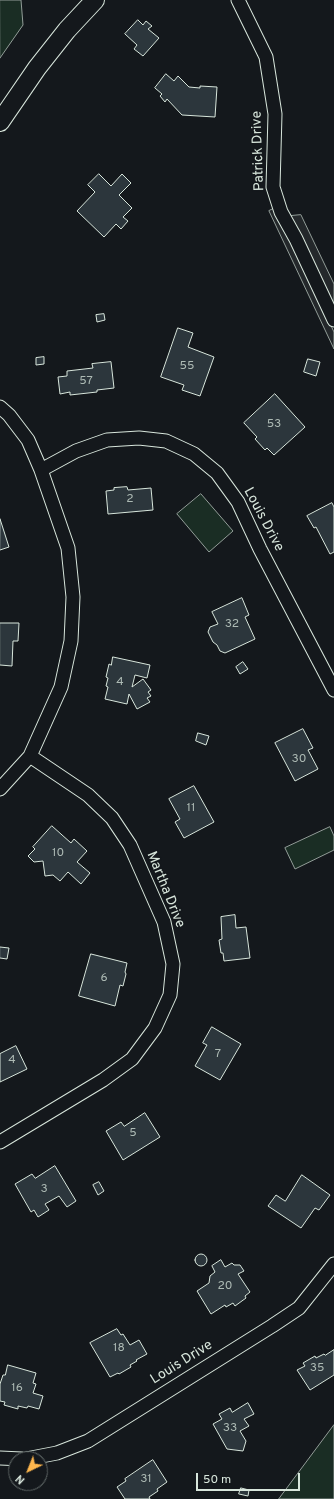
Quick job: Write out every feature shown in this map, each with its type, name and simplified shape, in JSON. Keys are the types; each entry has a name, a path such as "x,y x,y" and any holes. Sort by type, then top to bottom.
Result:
{"street":[{"path":"0,122 37,68 67,30 95,0"},
{"name":"Patrick Drive","path":"238,0 266,57 275,114 273,187 281,212 296,239 334,320"},
{"path":"0,407 9,415 28,440 41,470 68,548 73,597 71,641 62,687 30,756 0,789"},
{"name":"Louis Drive","path":"41,470 76,451 107,440 139,438 166,441 194,454 217,473 238,502 260,549 334,690"},
{"name":"Martha Drive","path":"0,1142 103,1080 132,1059 155,1028 170,995 173,964 164,922 130,845 112,818 88,795 30,756"},
{"name":"Louis Drive","path":"48,1455 57,1453 88,1441 299,1308 334,1264"}],"green space":[{"path":"0,0 21,0 23,25 0,58"},
{"path":"201,494 233,531 209,552 177,514"},
{"path":"330,827 334,836 334,850 295,869 285,848"},
{"path":"334,1425 334,1499 279,1499"}],"shaded area":[{"path":"275,208 334,332 334,349 269,211"},
{"path":"301,215 334,284 334,307 290,216"}],"building":[{"path":"138,20 143,25 146,21 152,26 148,29 159,38 143,56 134,49 137,45 125,34"},
{"path":"166,74 174,81 178,76 189,87 217,87 215,117 182,115 167,99 165,102 160,96 162,94 155,88"},
{"path":"99,174 111,186 122,174 131,183 119,195 132,208 123,217 128,221 121,229 116,224 104,237 77,211 95,192 88,185"},
{"path":"104,314 105,320 97,322 96,315"},
{"path":"178,328 193,333 188,347 214,357 200,396 182,390 184,385 161,377"},
{"path":"44,357 44,364 36,365 36,358"},
{"path":"308,359 320,362 316,376 304,372"},
{"path":"111,362 114,388 97,390 97,392 70,395 70,392 60,394 58,377 67,376 67,371 93,368 92,364"},
{"path":"275,394 305,427 274,455 267,448 265,450 255,439 257,437 244,423"},
{"path":"127,487 128,490 151,488 153,510 108,514 106,491 114,490 114,488"},
{"path":"332,503 334,507 334,552 330,554 316,527 314,528 307,516"},
{"path":"0,519 9,547 0,550"},
{"path":"242,598 249,615 245,617 255,639 225,653 220,651 208,632 210,627 218,624 212,612"},
{"path":"0,623 19,623 18,641 13,641 12,666 0,665"},
{"path":"113,657 150,665 147,678 135,675 132,687 143,679 151,690 148,692 151,696 147,698 150,702 137,709 129,694 127,704 105,699 108,687 106,686 108,678 106,677 109,664 111,665"},
{"path":"243,662 248,669 240,674 236,667"},
{"path":"303,729 313,748 308,750 318,769 295,781 275,743"},
{"path":"198,733 209,736 206,745 196,741"},
{"path":"194,786 214,822 184,838 175,822 180,819 169,799"},
{"path":"52,826 71,843 74,839 87,851 77,862 90,873 81,884 68,872 60,881 53,875 45,876 43,861 34,862 28,856 35,849 33,847"},
{"path":"235,915 236,928 246,927 250,958 224,961 219,940 222,939 221,917"},
{"path":"0,947 9,948 7,959 0,958"},
{"path":"91,954 127,963 123,986 120,985 115,1006 79,996"},
{"path":"212,1027 241,1044 220,1080 195,1066 207,1045 203,1043"},
{"path":"16,1046 27,1069 0,1082 0,1054"},
{"path":"145,1113 160,1137 123,1160 106,1131 121,1122 124,1126"},
{"path":"55,1166 76,1201 67,1207 59,1196 45,1204 49,1210 38,1217 34,1210 31,1212 15,1184 32,1174 35,1178"},
{"path":"302,1175 330,1195 319,1210 315,1208 301,1228 268,1206 276,1195 285,1201"},
{"path":"99,1182 104,1191 98,1195 93,1185"},
{"path":"201,1254 205,1256 207,1260 205,1264 201,1266 197,1264 195,1260 197,1256"},
{"path":"221,1260 225,1267 232,1263 234,1265 240,1265 244,1271 238,1274 250,1292 245,1296 246,1298 235,1306 233,1303 226,1307 225,1305 211,1314 197,1291 209,1283 210,1276 215,1272 212,1266"},
{"path":"117,1329 121,1335 123,1334 130,1345 139,1340 147,1354 136,1360 137,1361 130,1365 131,1367 110,1377 90,1343"},
{"path":"334,1350 334,1375 310,1390 297,1370 305,1366 303,1363 315,1356 316,1358"},
{"path":"8,1365 36,1373 33,1383 36,1384 33,1393 43,1396 39,1409 28,1406 27,1408 18,1406 18,1409 4,1405 5,1402 0,1401 0,1384"},
{"path":"248,1403 254,1414 244,1419 249,1426 240,1431 246,1441 243,1451 227,1449 213,1424 222,1419 219,1414 230,1408 232,1412"},
{"path":"153,1460 167,1482 149,1497 150,1499 125,1499 117,1487 126,1481 125,1479"},
{"path":"241,1488 249,1490 248,1496 239,1494"}]}
